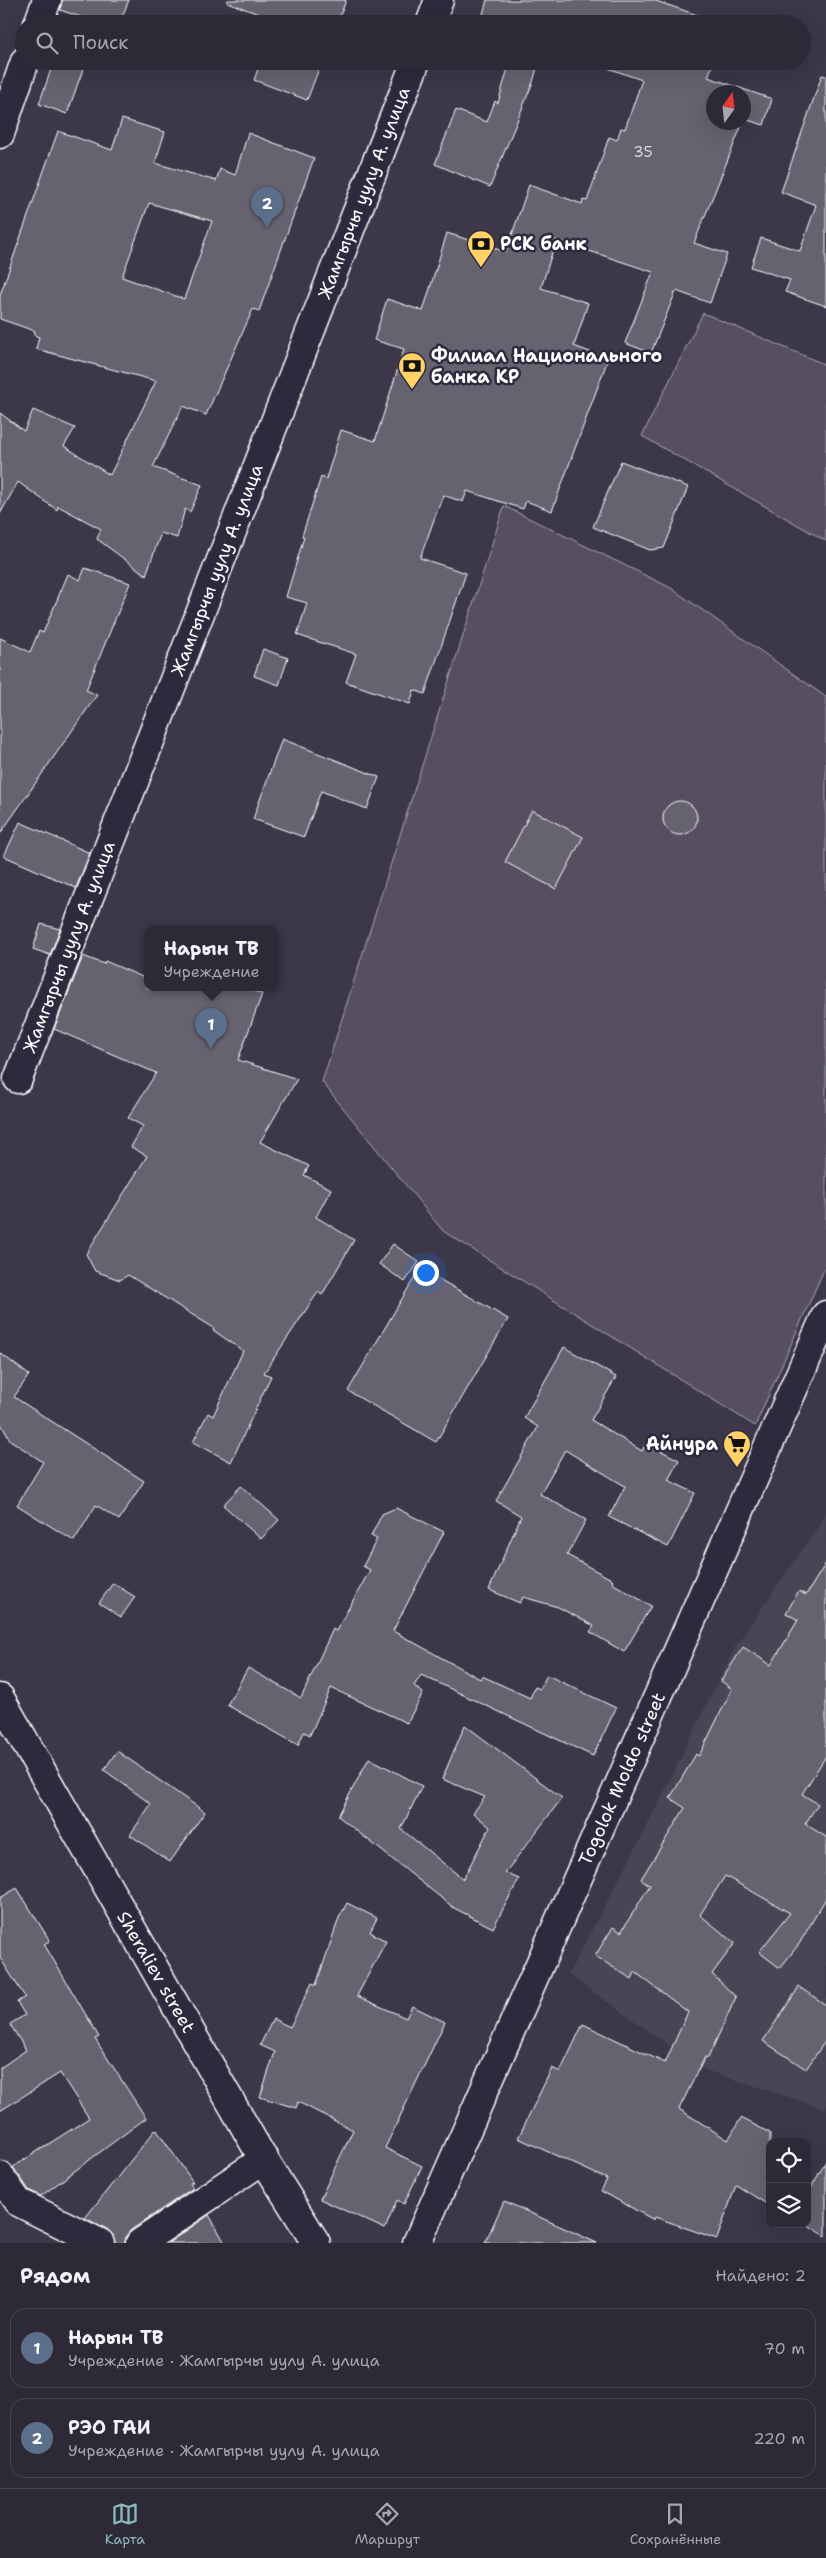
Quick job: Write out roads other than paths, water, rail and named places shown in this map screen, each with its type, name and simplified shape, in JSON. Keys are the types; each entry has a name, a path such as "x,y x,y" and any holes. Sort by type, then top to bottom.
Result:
{"street":[{"path":"41,15 47,0"},
{"path":"434,15 440,0"},
{"path":"0,134 22,70"},
{"name":"Жамгырчы уулу А. улица","path":"18,1079 412,70"},
{"name":"Togolok Moldo street","path":"417,2243 826,1315"},
{"name":"Sheraliev street","path":"0,1698 264,2159 316,2243"},
{"path":"140,2243 264,2159"},
{"path":"0,2176 18,2202 100,2243"}],"place":[{"name":"РЭО ГАИ","path":"267,228"},
{"name":"РСК банк","path":"481,268"},
{"name":"Филиал Национального банка КР","path":"412,390"},
{"name":"Нарын ТВ","path":"211,1049"},
{"name":"Айнура","path":"737,1468"}]}
